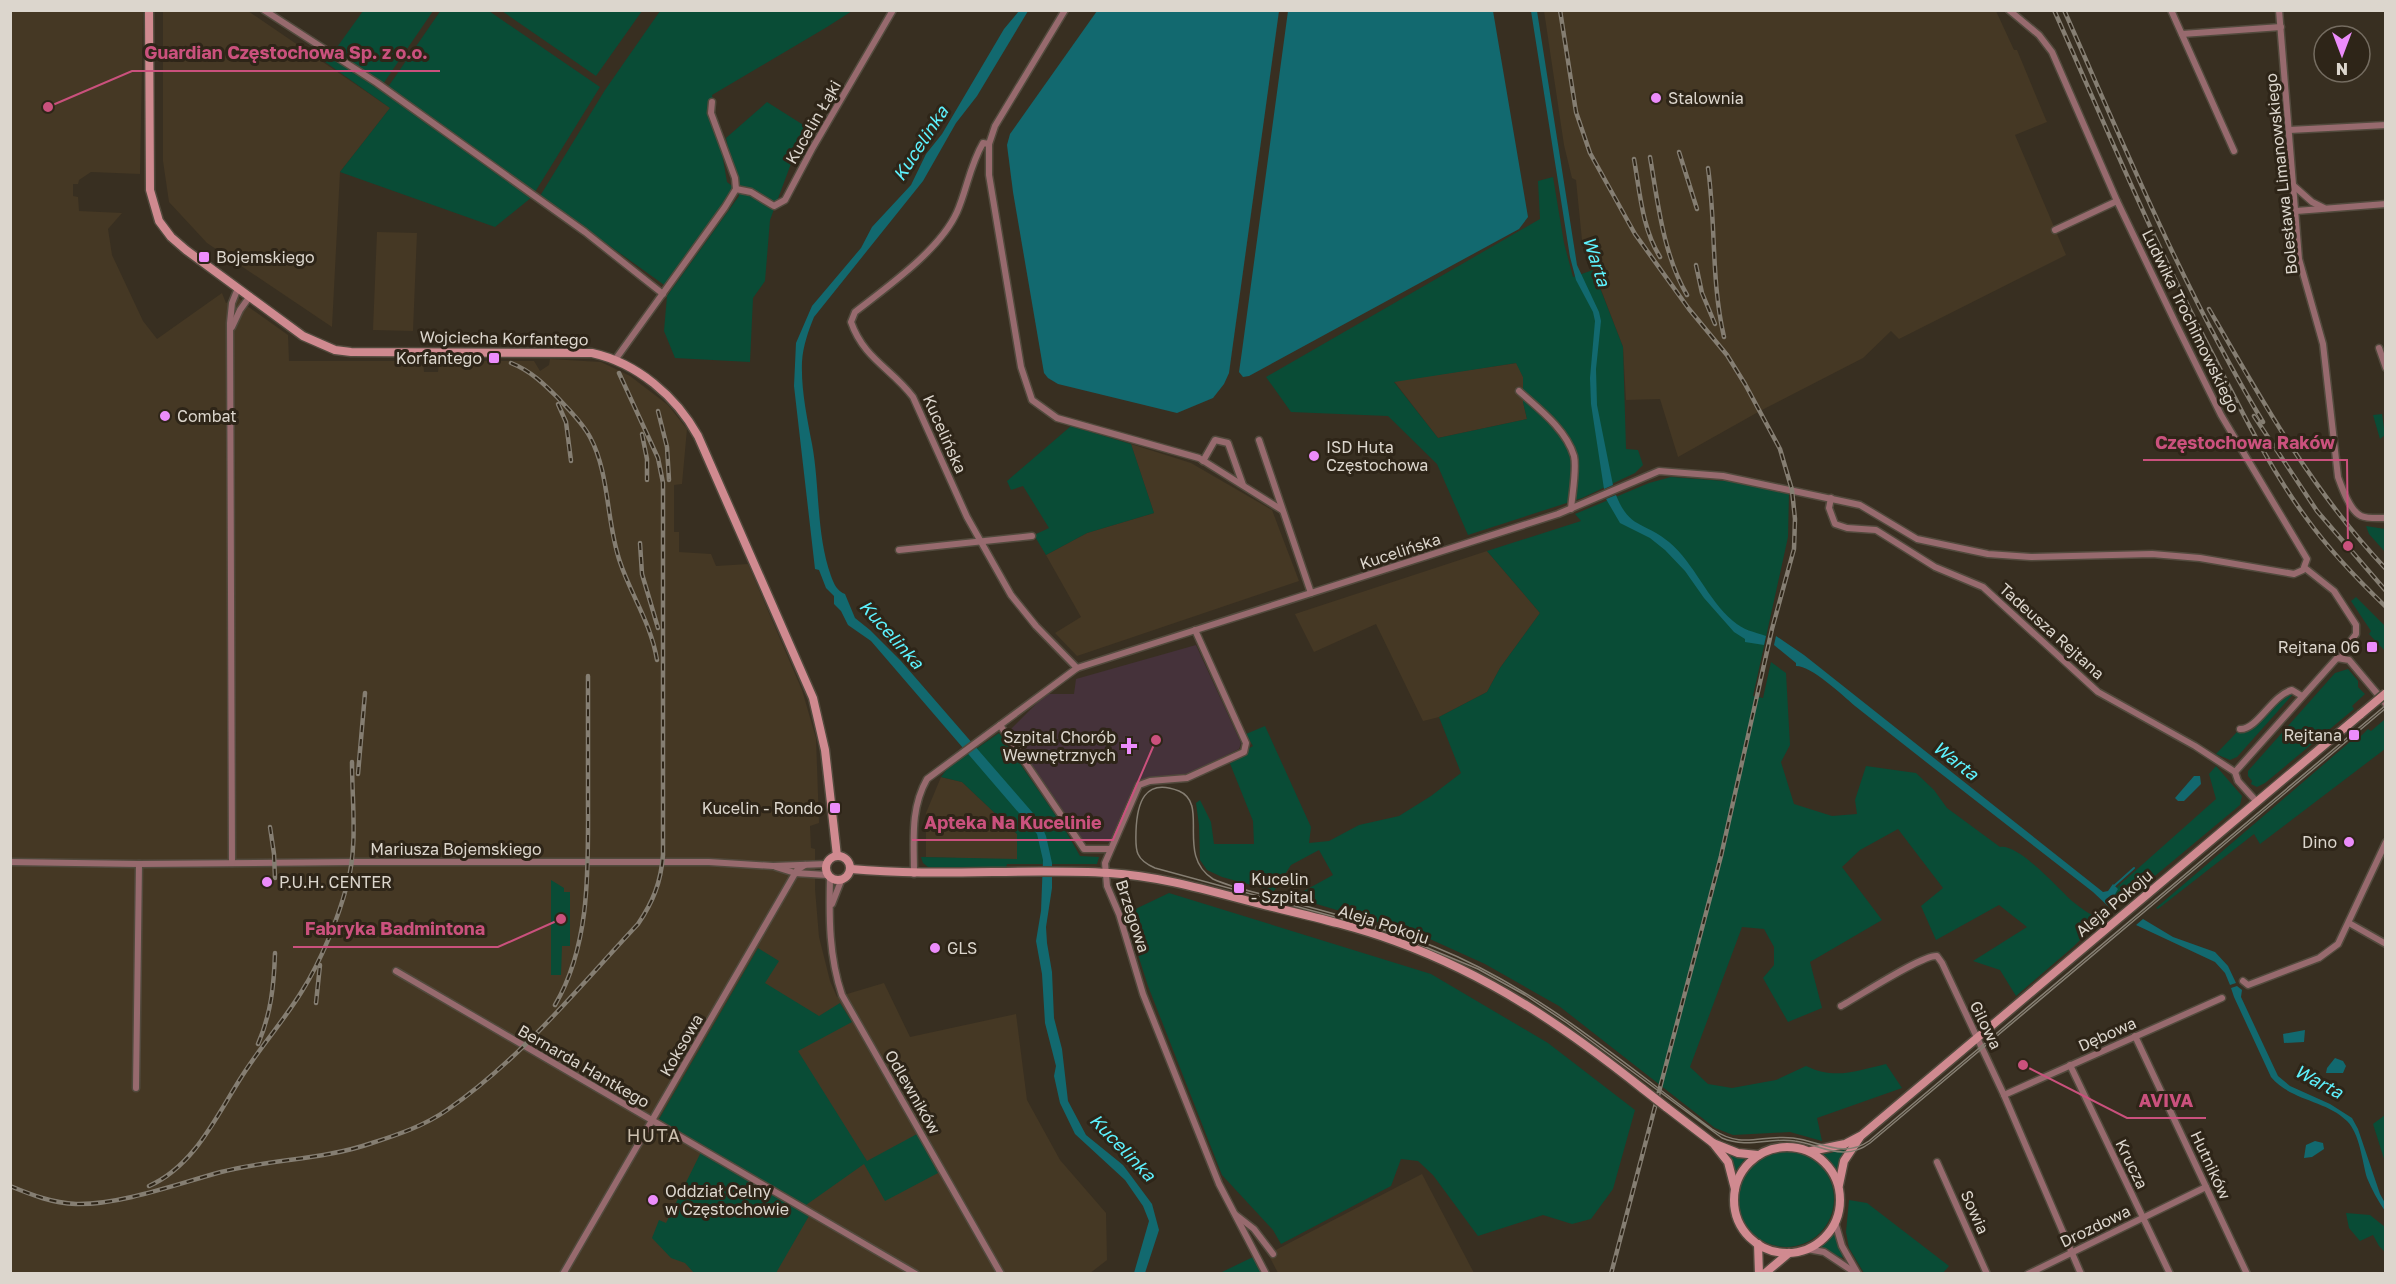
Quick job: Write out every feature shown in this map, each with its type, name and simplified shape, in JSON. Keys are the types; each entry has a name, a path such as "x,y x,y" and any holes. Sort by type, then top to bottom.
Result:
{"street":[{"name":"Wojciecha Korfantego","path":"149,10 149,179 154,208 159,221 171,237 250,297 303,336 335,350 351,352 582,352 615,360 652,383 677,405 693,426 819,715 837,856"},
{"path":"264,10 377,83 585,232 663,294"},
{"name":"Kucelin Łąki","path":"736,189 751,192 774,206 785,200 893,10"},
{"path":"1065,10 995,126 989,144 989,175 1021,368 1032,400 1057,418 1203,460 1282,510"},
{"name":"Ludwika Trochimowskiego","path":"2009,10 2039,35 2052,52 2117,201 2221,415 2303,550 2307,559 2305,568"},
{"path":"2171,10 2234,151"},
{"name":"Bolesława Limanowskiego","path":"2279,10 2301,269 2323,344 2338,477 2341,488 2356,513 2363,517 2385,518"},
{"path":"2182,34 2281,27"},
{"path":"615,360 736,189 735,178 711,113 712,102"},
{"path":"2289,130 2385,125"},
{"name":"Kucelińska","path":"989,144 983,143 974,158 956,213 937,240 906,272 855,312 851,322 871,358 903,383 913,397 967,517 1011,596 1036,626 1077,668"},
{"path":"2294,186 2312,202 2324,208"},
{"path":"2055,230 2117,201"},
{"path":"2296,211 2385,204"},
{"path":"232,863 230,336 232,303 238,288"},
{"path":"230,336 234,322 250,297"},
{"path":"2379,348 2385,368"},
{"path":"1519,391 1551,419 1561,431 1574,457 1571,509"},
{"path":"1203,460 1215,440 1228,443 1243,485"},
{"path":"1259,440 1311,593"},
{"name":"Kucelińska","path":"914,873 914,814 918,794 927,779 1077,668 1571,509 1659,471 1723,476 1831,498"},
{"path":"1831,498 1860,505 1917,539 1988,554 2031,557 2152,554 2200,558 2294,574 2305,568 2331,588 2356,625 2356,634 2343,651 2342,657"},
{"name":"Tadeusza Rejtana","path":"1831,498 1829,508 1835,524 1847,528 1876,530 1935,567 1983,587 2098,692 2195,746 2235,772 2238,781 2257,802"},
{"path":"899,550 1032,536"},
{"name":"Brzegowa","path":"1195,630 1246,744 1244,752 1186,778 1150,781 1139,785 1105,863 1107,886 1119,914 1143,994 1219,1184 1266,1274"},
{"path":"2235,772 2334,660 2342,657"},
{"path":"2342,657 2353,664 2385,704"},
{"path":"2240,729 2249,728 2272,702 2288,690 2302,696"},
{"name":"Aleja Pokoju","path":"1811,1152 1845,1144 1862,1135 2385,693"},
{"path":"1000,725 1084,849 1110,849"},
{"path":"2243,981 2248,985 2319,958 2338,944 2385,842"},
{"path":"837,856 846,859 850,870 848,877 841,880 829,877 827,864 837,856"},
{"name":"Mariusza Bojemskiego","path":"10,862 139,864 710,862 773,866 827,864"},
{"path":"136,1088 139,864"},
{"name":"Koksowa","path":"563,1274 795,873 806,864"},
{"name":"Mariusza Bojemskiego","path":"773,866 795,873 829,877"},
{"name":"Aleja Pokoju","path":"850,870 914,873 1106,873 1171,881 1393,940 1436,957 1541,1012 1713,1143 1728,1162 1735,1189"},
{"name":"Odlewników","path":"829,877 832,953 843,996 1001,1274"},
{"name":"Odlewników","path":"829,914 841,880"},
{"path":"2349,923 2385,944"},
{"name":"Gilowa","path":"1841,1006 1915,963 1932,955 1937,956 2004,1095 2081,1274"},
{"name":"Bernarda Hantkego","path":"396,971 916,1274"},
{"name":"Dębowa","path":"2004,1095 2222,998"},
{"name":"Hutników","path":"2135,1036 2247,1274"},
{"name":"Krucza","path":"2070,1065 2170,1274"},
{"name":"Aleja Pokoju","path":"1838,1187 1844,1161 1862,1135"},
{"name":"Aleja Pokoju","path":"1713,1143 1738,1153 1758,1155"},
{"path":"1781,1147 1811,1152 1828,1166 1838,1187 1839,1204 1835,1222 1829,1233 1807,1249 1790,1253 1768,1249 1758,1244 1739,1224 1734,1205 1735,1189 1745,1167 1758,1155 1781,1147"},
{"name":"Sowia","path":"1937,1162 1987,1274"},
{"name":"Drozdowa","path":"2028,1274 2206,1187"},
{"name":"Brzegowa","path":"1236,1215 1254,1229 1273,1254"},
{"path":"1835,1222 1842,1246 1857,1274"},
{"path":"1758,1244 1759,1274"},
{"path":"1807,1249 1824,1252 1857,1274"},
{"path":"1764,1274 1790,1253"}],"shaded area":[{"path":"10,11 143,11 140,174 91,172 79,180 78,184 73,184 73,196 78,197 79,211 122,213 108,229 112,255 143,321 157,339 222,293 226,303 239,298 288,335 289,361 423,361 424,372 438,372 439,361 534,361 540,371 549,365 550,359 601,362 630,376 668,405 687,429 682,484 674,485 674,532 679,532 679,552 711,554 716,566 748,564 802,690 816,738 819,823 810,826 811,848 815,849 815,889 819,937 830,981 837,997 884,983 910,1037 1016,1014 1027,1100 1060,1160 1106,1213 1107,1260 1089,1274 11,1273"},
{"path":"163,11 248,11 390,108 340,172 332,327 207,243 169,202 163,161"},
{"path":"1544,11 1996,11 2014,50 2017,50 2047,122 2015,135 2066,255 1899,339 1891,331 1863,358 1760,411 1678,457 1660,399 1626,400 1623,347 1582,240 1576,180 1572,178 1564,145"},
{"path":"377,232 417,233 413,331 373,330"},
{"path":"1517,363 1523,377 1523,402 1527,419 1438,438 1394,381"},
{"path":"1131,444 1191,463 1272,510 1299,581 1077,656 1055,633 1081,617 1046,555 1087,533 1154,513"},
{"path":"1487,551 1540,613 1500,668 1487,692 1439,717 1423,721 1376,624 1314,652 1295,614"},
{"name":"Szpital Chorób Wewnętrznych","path":"1196,645 1241,743 1239,749 1186,775 1137,781 1110,842 1082,840 1025,759 1010,730 1046,694 1074,694 1076,679"},
{"path":"941,777 962,782 1017,834 1017,860 926,857 926,813"},
{"path":"1422,1174 1474,1273 1278,1273 1268,1254"}],"green space":[{"path":"441,10 489,11 600,87 535,192 388,87"},
{"path":"363,11 433,11 383,84 335,50"},
{"path":"502,11 642,11 596,76"},
{"path":"660,11 852,11 712,95 727,182 736,189 667,287 540,196 605,90"},
{"path":"326,51 532,197 495,227 340,172 390,108 321,59"},
{"path":"767,102 805,126 770,220 765,281 753,298 750,362 675,358 664,331 667,296 739,196 726,138"},
{"path":"1553,177 1564,243 1573,277 1593,270 1623,347 1626,449 1638,450 1643,465 1635,473 1582,498 1468,535 1437,464 1388,416 1291,412 1266,377 1540,219 1538,181","holes":["1516,363 1523,377 1523,402 1527,419 1438,438 1394,382"]},
{"path":"2382,414 2385,435 2380,439 2373,415"},
{"path":"1071,426 1131,444 1154,513 1087,533 1046,555 1034,535 1049,528 1023,486 1011,490 1007,481"},
{"path":"1671,477 1738,482 1789,493 1788,537 1753,696 1763,698 1771,662 1786,673 1790,745 1781,762 1794,804 1832,816 1857,814 1855,800 1866,766 1916,773 1934,790 1947,808 2000,847 2017,852 2027,859 2072,901 2100,920 2073,947 2016,996 2000,970 1973,961 2027,927 1999,905 1936,940 1921,906 1943,888 1898,829 1860,850 1842,867 1882,920 1810,962 1822,1008 1788,1022 1763,978 1774,965 1774,947 1764,929 1742,927 1690,1067 1708,1084 1732,1088 1776,1080 1806,1066 1827,1073 1846,1073 1886,1064 1902,1088 1817,1118 1822,1141 1790,1132 1733,1135 1715,1128 1559,1006 1485,964 1421,935 1293,897 1333,875 1319,850 1291,865 1274,891 1222,877 1207,870 1200,860 1196,803 1200,800 1211,822 1214,844 1254,844 1253,821 1229,761 1253,746 1246,734 1265,726 1311,827 1309,843 1329,841 1359,825 1399,816 1431,796 1461,773 1439,717 1487,692 1500,668 1540,613 1487,551 1581,521 1575,514 1649,483"},
{"path":"2366,526 2385,529 2385,552 2369,534"},
{"path":"2356,597 2385,626 2385,651 2369,634 2371,631 2351,601"},
{"path":"2348,669 2358,681 2358,687 2365,694 2352,706 2354,709 2265,783 2257,787 2251,784 2248,771 2335,673"},
{"path":"2290,692 2293,694 2237,757 2230,760 2216,754 2237,732 2245,732 2249,729 2274,703"},
{"path":"2384,720 2385,749 2260,844 2254,834 2158,909 2156,908 2358,735 2360,737 2368,729 2371,731"},
{"path":"999,733 1063,826 1080,856 1099,857 1097,864 1007,864 1006,868 928,867 923,863 921,857 1017,859 1017,834 962,782 941,777 947,769"},
{"path":"2216,766 2242,796 2240,805 2150,880 2144,882 2123,899 2114,896 2116,888 2216,799 2209,774"},
{"path":"551,880 564,888 564,892 570,892 570,946 562,946 561,975 551,975"},
{"path":"1169,893 1431,974 1548,1043 1635,1110 1613,1189 1591,1219 1572,1224 1543,1215 1478,1236 1433,1175 1418,1161 1401,1159 1391,1186 1281,1244 1273,1230 1222,1175 1148,986 1125,914"},
{"path":"758,948 779,961 765,983 819,1016 840,1003 852,1022 798,1051 867,1161 917,1134 938,1173 885,1201 864,1164 799,1210 809,1216 776,1273 694,1273 685,1263 671,1258 652,1238 659,1220 666,1223 703,1148 659,1119"},
{"path":"2385,1115 2385,1162 2373,1124"},
{"path":"1848,1146 1837,1170 1822,1154 1831,1153"},
{"path":"1786,1151 1804,1155 1820,1165 1830,1181 1834,1199 1830,1217 1820,1233 1804,1243 1786,1247 1768,1243 1752,1233 1742,1217 1738,1199 1742,1181 1752,1165 1768,1155"},
{"path":"1725,1152 1747,1156 1735,1172"},
{"path":"1849,1200 1867,1203 1949,1266 1943,1273 1864,1273 1849,1248 1846,1232"},
{"path":"2346,1213 2370,1215 2385,1227 2385,1252 2373,1235 2360,1241 2349,1228"},
{"path":"1834,1231 1843,1258 1817,1248"},
{"path":"1253,1257 1262,1273 1220,1273"}],"water":[{"path":"1019,11 1028,11 977,96 956,123 923,181 814,317 803,356 803,393 814,460 823,544 835,584 845,594 855,618 901,661 1039,820 1046,836 1052,863 1052,888 1046,927 1047,943 1052,972 1054,1018 1062,1049 1068,1101 1086,1135 1123,1165 1152,1204 1159,1230 1145,1273 1134,1273 1149,1221 1143,1206 1125,1180 1075,1134 1060,1103 1054,1076 1056,1066 1045,1023 1042,974 1036,941 1041,911 1043,860 1037,834 871,641 848,625 841,611 834,604 834,596 826,588 819,570 815,569 794,386 796,343 812,306 861,248 872,227 911,185 926,154 942,134 1004,29"},
{"path":"1097,11 1279,11 1229,373 1213,398 1177,413 1058,384 1044,373 1007,145 1010,134"},
{"path":"1288,11 1493,11 1528,217 1519,229 1249,376 1243,377 1239,372"},
{"path":"1531,11 1537,11 1577,265 1601,321 1596,369 1597,405 1613,485 1604,489 1591,404 1590,378 1595,321 1593,312 1576,280 1570,257"},
{"path":"1616,495 1632,520 1660,535 1678,551 1733,621 1745,629 1766,636 1764,645 1745,642 1745,639 1734,632 1704,598 1685,571 1665,550 1650,538 1620,523 1606,499"},
{"path":"1776,636 1804,655 2103,892 2108,891 2113,884 2118,889 2114,896 2120,893 2123,899 2111,909 2093,892 1827,682 1803,667 1796,666 1796,663 1774,645"},
{"path":"2194,776 2200,776 2201,784 2184,801 2178,801 2175,798"},
{"path":"2143,919 2173,937 2215,952 2228,966 2236,983 2230,985 2225,973 2215,962 2136,925"},
{"path":"2237,986 2242,990 2241,997 2278,1076 2290,1086 2330,1104 2352,1118 2385,1203 2385,1211 2367,1178 2358,1140 2347,1121 2339,1114 2288,1091 2271,1077 2234,997 2231,988"},
{"path":"2305,1030 2304,1042 2284,1043 2283,1034"},
{"path":"2335,1058 2343,1061 2346,1066 2343,1073 2326,1073 2327,1068"},
{"path":"2315,1141 2323,1143 2324,1149 2312,1157 2304,1158 2306,1145"}],"waterway":[{"path":"2114,886 2134,868"}],"tram line":[{"path":"2386,705 1869,1141 1850,1149 1793,1138 1743,1140 1723,1135 1579,1029 1510,984 1473,964 1398,933 1213,879 1202,869 1196,857 1192,807 1188,798 1179,791 1158,788 1150,790 1145,796 1138,811 1136,845 1141,859 1155,868 1387,931 1478,969 1525,995 1567,1023 1722,1138 1741,1143 1795,1141 1832,1151 1849,1152 1870,1143 2386,708"}],"railway":[{"path":"1560,10 1576,112 1590,153 1635,234 1689,309 1727,355 1745,384 1780,449 1792,490 1795,519 1794,549 1772,629 1721,856 1611,1274"},
{"path":"2054,10 2171,272 2257,440 2316,531 2386,607"},
{"path":"2064,10 2133,167 2182,271 2207,322 2263,422"},
{"path":"1679,152 1697,209"},
{"path":"1650,157 1667,245 1672,263 1687,295"},
{"path":"1634,159 1645,222 1660,257"},
{"path":"1708,168 1715,274 1724,337"},
{"path":"1696,265 1702,293 1715,324"},
{"path":"2209,309 2290,445 2335,509 2386,569"},
{"path":"511,363 531,374 548,388 576,417 590,437 605,482 612,531 620,562 646,621 657,660"},
{"path":"10,1186 59,1202 76,1204 111,1201 149,1193 221,1172 353,1149 410,1130 447,1110 499,1069 547,1023 638,924 655,891 663,855 663,483 658,458 619,373"},
{"path":"558,404 566,422 571,461"},
{"path":"658,411 667,447 669,480"},
{"path":"2254,416 2317,511 2386,591"},
{"path":"642,434 647,459 647,480"},
{"path":"640,543 642,574 658,628"},
{"path":"555,1005 567,981 575,957 585,905 588,852 588,676"},
{"path":"358,774 365,693"},
{"path":"149,1186 165,1177 193,1152 295,1001 322,953 339,912 350,870 354,824 352,762"},
{"path":"270,827 275,878"},
{"path":"258,1044 271,999 275,953"},
{"path":"316,1003 320,965"}],"place":[{"name":"Stalownia","path":"1656,98"},
{"name":"Guardian Częstochowa Sp. z o.o.","path":"48,107"},
{"name":"Bojemskiego","path":"204,257"},
{"name":"Korfantego","path":"494,358"},
{"name":"Combat","path":"165,416"},
{"name":"ISD Huta Częstochowa","path":"1314,456"},
{"name":"Częstochowa Raków","path":"2348,546"},
{"name":"Rejtana 06","path":"2372,647"},
{"name":"Rejtana","path":"2354,735"},
{"name":"Apteka Na Kucelinie","path":"1156,740"},
{"name":"Szpital Chorób Wewnętrznych","path":"1129,746"},
{"name":"Kucelin - Rondo","path":"835,808"},
{"name":"Dino","path":"2349,842"},
{"name":"P.U.H. CENTER","path":"267,882"},
{"name":"Kucelin - Szpital","path":"1239,888"},
{"name":"Fabryka Badmintona","path":"561,919"},
{"name":"GLS","path":"935,948"},
{"name":"AVIVA","path":"2023,1065"},
{"name":"Oddział Celny w Częstochowie","path":"653,1200"}],"district":[{"name":"HUTA","path":"654,1135"}],"water label":[{"name":"Kucelinka","path":"920,143"},
{"name":"Warta","path":"1597,261"},
{"name":"Kucelinka","path":"892,634"},
{"name":"Warta","path":"1956,760"},
{"name":"Warta","path":"2319,1081"},
{"name":"Kucelinka","path":"1123,1147"}]}
